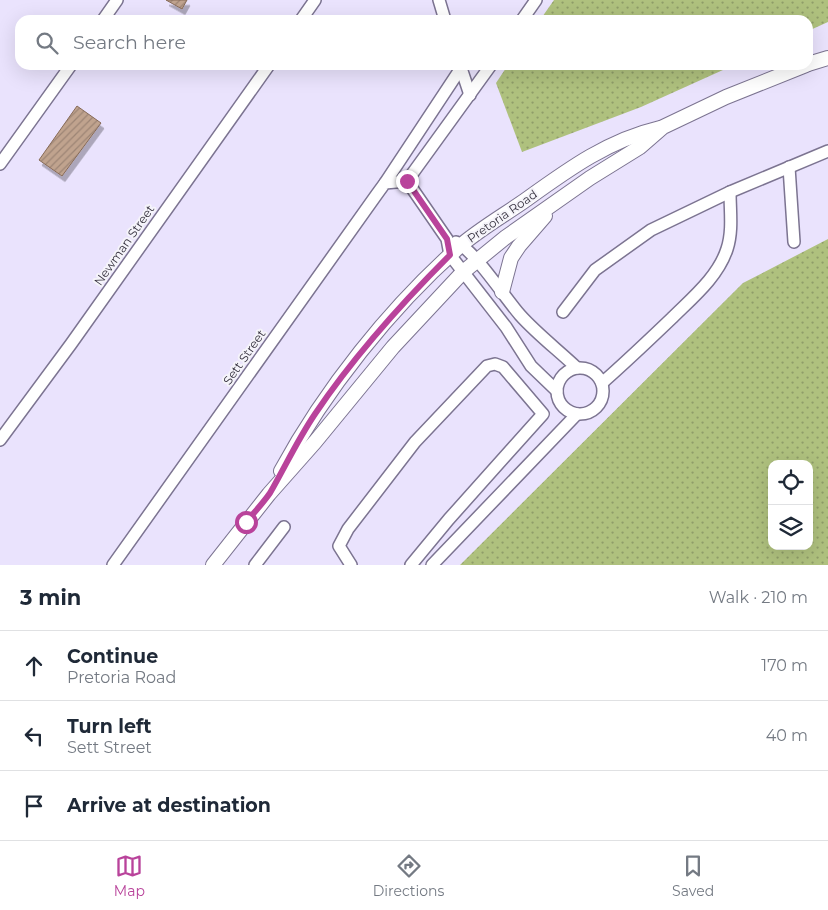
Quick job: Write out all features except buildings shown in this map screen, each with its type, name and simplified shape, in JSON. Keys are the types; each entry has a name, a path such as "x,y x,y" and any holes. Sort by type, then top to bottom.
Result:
{"street":[{"path":"106,15 117,0"},
{"path":"304,15 315,0"},
{"path":"438,0 443,15"},
{"path":"526,15 536,0"},
{"name":"Pretoria Road","path":"813,62 828,58"},
{"path":"0,164 67,70"},
{"name":"Newman Street","path":"0,440 71,344 265,70"},
{"name":"Sett Street","path":"113,565 385,183 459,70"},
{"path":"462,70 470,95"},
{"path":"385,183 407,181 488,70"},
{"name":"Pretoria Road","path":"269,494 301,434 336,384 378,330 404,301 461,245 560,175 618,141 663,127 726,97 792,70"},
{"name":"Pretoria Road","path":"213,565 269,494 393,348 463,272 558,200 640,147 663,127"},
{"path":"563,312 595,270 651,230 730,192 828,151"},
{"path":"789,167 794,242"},
{"path":"407,181 447,239 450,255 506,327 531,366 557,391"},
{"path":"602,383 638,352 701,290 719,267 727,251 730,236 730,192"},
{"path":"502,292 511,258 558,200"},
{"path":"447,239 461,245 502,292 519,315 577,368"},
{"path":"506,327 519,315"},
{"path":"351,565 339,546 348,529 415,442 434,421 487,366 495,364 502,367 542,414 410,565"},
{"path":"577,368 587,369 596,374 602,383 603,392 600,401 595,408 587,413 577,414 569,411 562,406 558,398 558,383 562,376 569,370 577,368"},
{"path":"432,565 577,414"},
{"path":"256,565 284,527"}],"green space":[{"path":"554,0 828,0 828,22 813,29 813,15 544,15"},
{"path":"505,70 723,70 641,107 522,152 496,83"},
{"path":"828,239 828,565 460,565 743,283"}],"route":[{"path":"246,522 269,494 301,434 336,384 378,330 450,255 447,239 407,181"}]}
